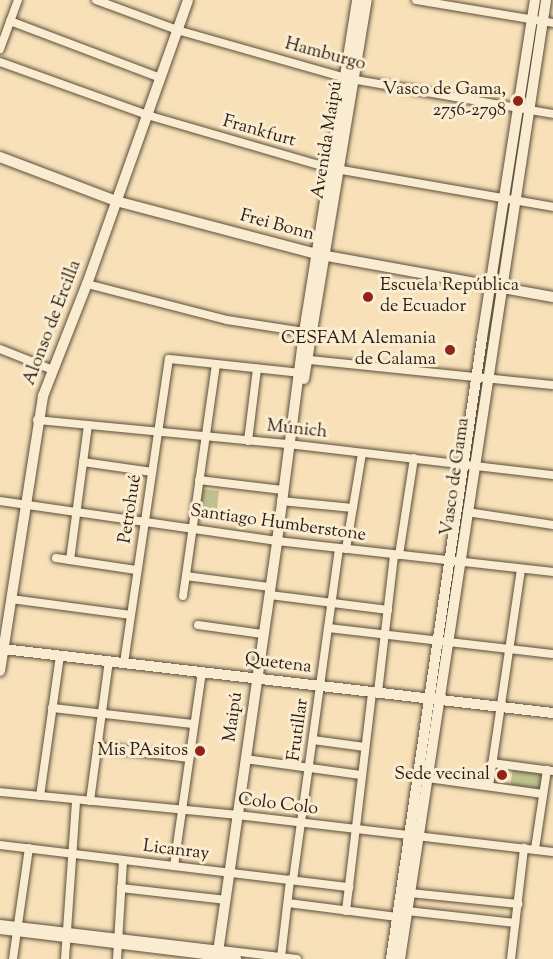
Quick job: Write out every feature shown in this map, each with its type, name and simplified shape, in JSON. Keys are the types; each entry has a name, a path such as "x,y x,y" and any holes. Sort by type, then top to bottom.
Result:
{"street":[{"path":"0,50 18,0"},
{"name":"Hamburgo","path":"96,0 108,2 177,30 350,79 553,114"},
{"name":"Alonso de Ercilla","path":"0,671 37,420 53,370 87,284 188,0"},
{"name":"Avenida Maipú","path":"350,79 357,0"},
{"name":"Avenida Maipú","path":"288,444 309,360 321,255 350,79 367,0"},
{"path":"416,0 543,21"},
{"name":"Vasco de Gama","path":"535,0 543,21"},
{"name":"Vasco de Gama","path":"400,959 410,893 414,836 496,288 504,198 525,109 546,0"},
{"path":"10,21 161,78"},
{"name":"Frankfurt","path":"0,62 147,115 335,169 553,207"},
{"name":"Vasco de Gama","path":"496,288 517,200 525,109"},
{"name":"Frei Bonn","path":"0,157 116,201 321,255 553,297"},
{"name":"Avenida Maipú","path":"288,444 304,332 321,255"},
{"path":"87,284 227,320 304,332"},
{"path":"0,349 53,370"},
{"name":"Petrohué","path":"124,663 169,359 216,365"},
{"path":"309,360 553,385"},
{"path":"183,596 216,365 299,373"},
{"path":"248,441 256,369"},
{"name":"Múnich","path":"37,420 288,444 553,475"},
{"path":"70,560 88,425"},
{"name":"Maipú","path":"218,955 277,541 288,444"},
{"name":"Frutillar","path":"281,957 328,628 362,453"},
{"path":"346,911 365,747 414,458"},
{"path":"83,462 152,472"},
{"name":"Vasco de Gama","path":"455,561 467,512 469,465"},
{"path":"199,480 353,508"},
{"name":"Santiago Humberstone","path":"0,501 277,541 553,572"},
{"path":"467,512 553,525"},
{"path":"56,558 136,570"},
{"path":"489,786 499,705 521,569"},
{"path":"186,576 332,604 388,610"},
{"path":"11,599 131,615"},
{"path":"198,626 262,634"},
{"path":"328,628 553,654"},
{"name":"Quetena","path":"2,648 553,712"},
{"path":"40,796 60,655"},
{"path":"90,801 110,661"},
{"path":"174,866 202,672"},
{"name":"Vasco de Gama","path":"391,959 397,917 428,778 435,699"},
{"path":"52,708 194,724"},
{"path":"313,740 365,747"},
{"path":"97,747 189,758"},
{"path":"245,759 361,775"},
{"path":"492,763 550,770 543,794 535,849"},
{"path":"428,778 543,794"},
{"name":"Colo Colo","path":"0,792 237,815 553,852"},
{"path":"65,959 76,800"},
{"name":"Licanray","path":"0,845 349,887"},
{"path":"13,959 29,848"},
{"path":"511,959 524,848"},
{"path":"117,959 123,860"},
{"path":"121,888 226,900"},
{"path":"410,893 518,904"},
{"path":"288,903 397,917"},
{"path":"407,911 515,923"},
{"path":"0,924 17,929"},
{"path":"0,930 17,929 118,940 237,959"},
{"path":"218,955 297,959"}],"green space":[{"path":"201,489 219,491 216,521 198,519"},
{"path":"513,769 543,774 540,789 510,785"}],"place":[{"name":"Vasco de Gama, 2756-2798","path":"518,101"},
{"name":"Escuela República de Ecuador","path":"368,297"},
{"name":"CESFAM Alemania de Calama","path":"450,350"},
{"name":"Mis PAsitos","path":"200,751"},
{"name":"Sede vecinal","path":"502,775"}]}
